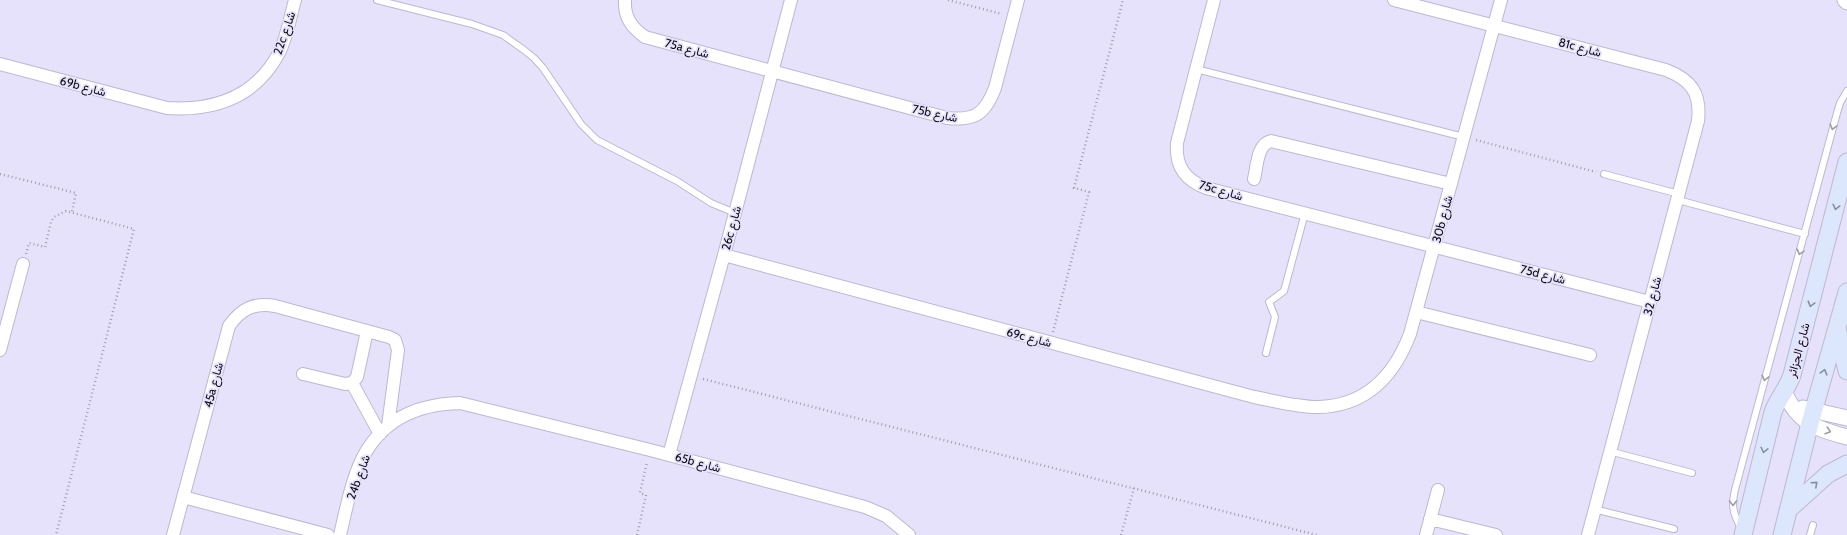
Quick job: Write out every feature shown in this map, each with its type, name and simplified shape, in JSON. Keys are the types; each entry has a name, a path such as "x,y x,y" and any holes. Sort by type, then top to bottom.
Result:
{"main road":[{"name":"شارع الجزائر","path":"1743,533 1773,412 1792,375 1847,162"},
{"path":"1782,535 1836,325 1847,293"},
{"path":"1836,325 1847,371"},
{"path":"1788,510 1828,474 1847,464"}],"street":[{"name":"22c شارع","path":"167,108 189,109 211,106 232,99 251,87 267,72 279,53 287,32 295,0"},
{"name":"75a شارع","path":"624,0 624,10 628,21 645,37 772,72"},
{"name":"26c شارع","path":"669,455 724,255 791,0"},
{"name":"75b شارع","path":"772,72 948,118 960,120 973,117 984,110 993,94 1018,0"},
{"name":"75c شارع","path":"1214,0 1176,153 1182,172 1189,179 1206,188 1435,246"},
{"path":"1394,0 1494,25"},
{"name":"30b شارع","path":"1336,405 1354,400 1370,391 1385,379 1397,364 1405,348 1435,246 1501,0"},
{"name":"81c شارع","path":"1494,25 1666,70"},
{"name":"69b شارع","path":"0,64 167,108"},
{"name":"شارع 32","path":"1588,535 1609,451 1698,122 1700,108 1696,95 1689,83 1679,75 1666,70"},
{"path":"1254,179 1262,147 1267,142 1271,142 1451,184"},
{"name":"75d شارع","path":"1435,246 1650,302"},
{"name":"69c شارع","path":"724,255 1254,397 1317,407 1336,405"},
{"path":"0,350 23,264"},
{"name":"45a شارع","path":"173,535 229,326 239,314 254,305 264,304 275,306 393,338 398,346 384,430"},
{"path":"1416,312 1590,355"},
{"path":"303,374 345,384 352,383 356,377 367,331"},
{"path":"352,383 384,430"},
{"path":"1784,392 1792,408"},
{"name":"24b شارع","path":"340,535 356,474 362,459 370,446 384,430 404,415 422,408 454,403 479,407"},
{"name":"65b شارع","path":"479,407 650,450 865,507 886,516 908,535"},
{"path":"1773,412 1792,408 1812,417 1847,418"},
{"path":"1812,417 1823,430 1847,437"},
{"path":"1426,535 1438,490"},
{"path":"183,497 328,535"},
{"path":"1430,519 1496,535"}],"lane":[{"path":"377,0 472,24 488,29 514,42 543,68 581,124 596,140 677,181 711,203 735,213"},
{"path":"1196,70 1464,137"},
{"path":"1743,533 1734,516 1733,496 1805,234 1836,113 1847,91"},
{"path":"1604,174 1805,234"},
{"path":"1266,353 1275,317 1269,302 1284,291 1305,213"},
{"path":"1609,451 1692,473"},
{"path":"1594,509 1674,529"},
{"path":"1810,535 1813,525"}],"path":[{"path":"948,0 1014,17"},
{"path":"1050,342 1089,192 1074,188 1123,0"},
{"path":"1464,137 1604,174"},
{"path":"0,174 76,193 72,212"},
{"path":"23,264 28,243 45,246 51,222 54,217 66,211 134,229 56,535"},
{"path":"691,376 1317,535"},
{"path":"637,535 646,495 640,494 650,450"},
{"path":"1121,535 1134,488"}]}
